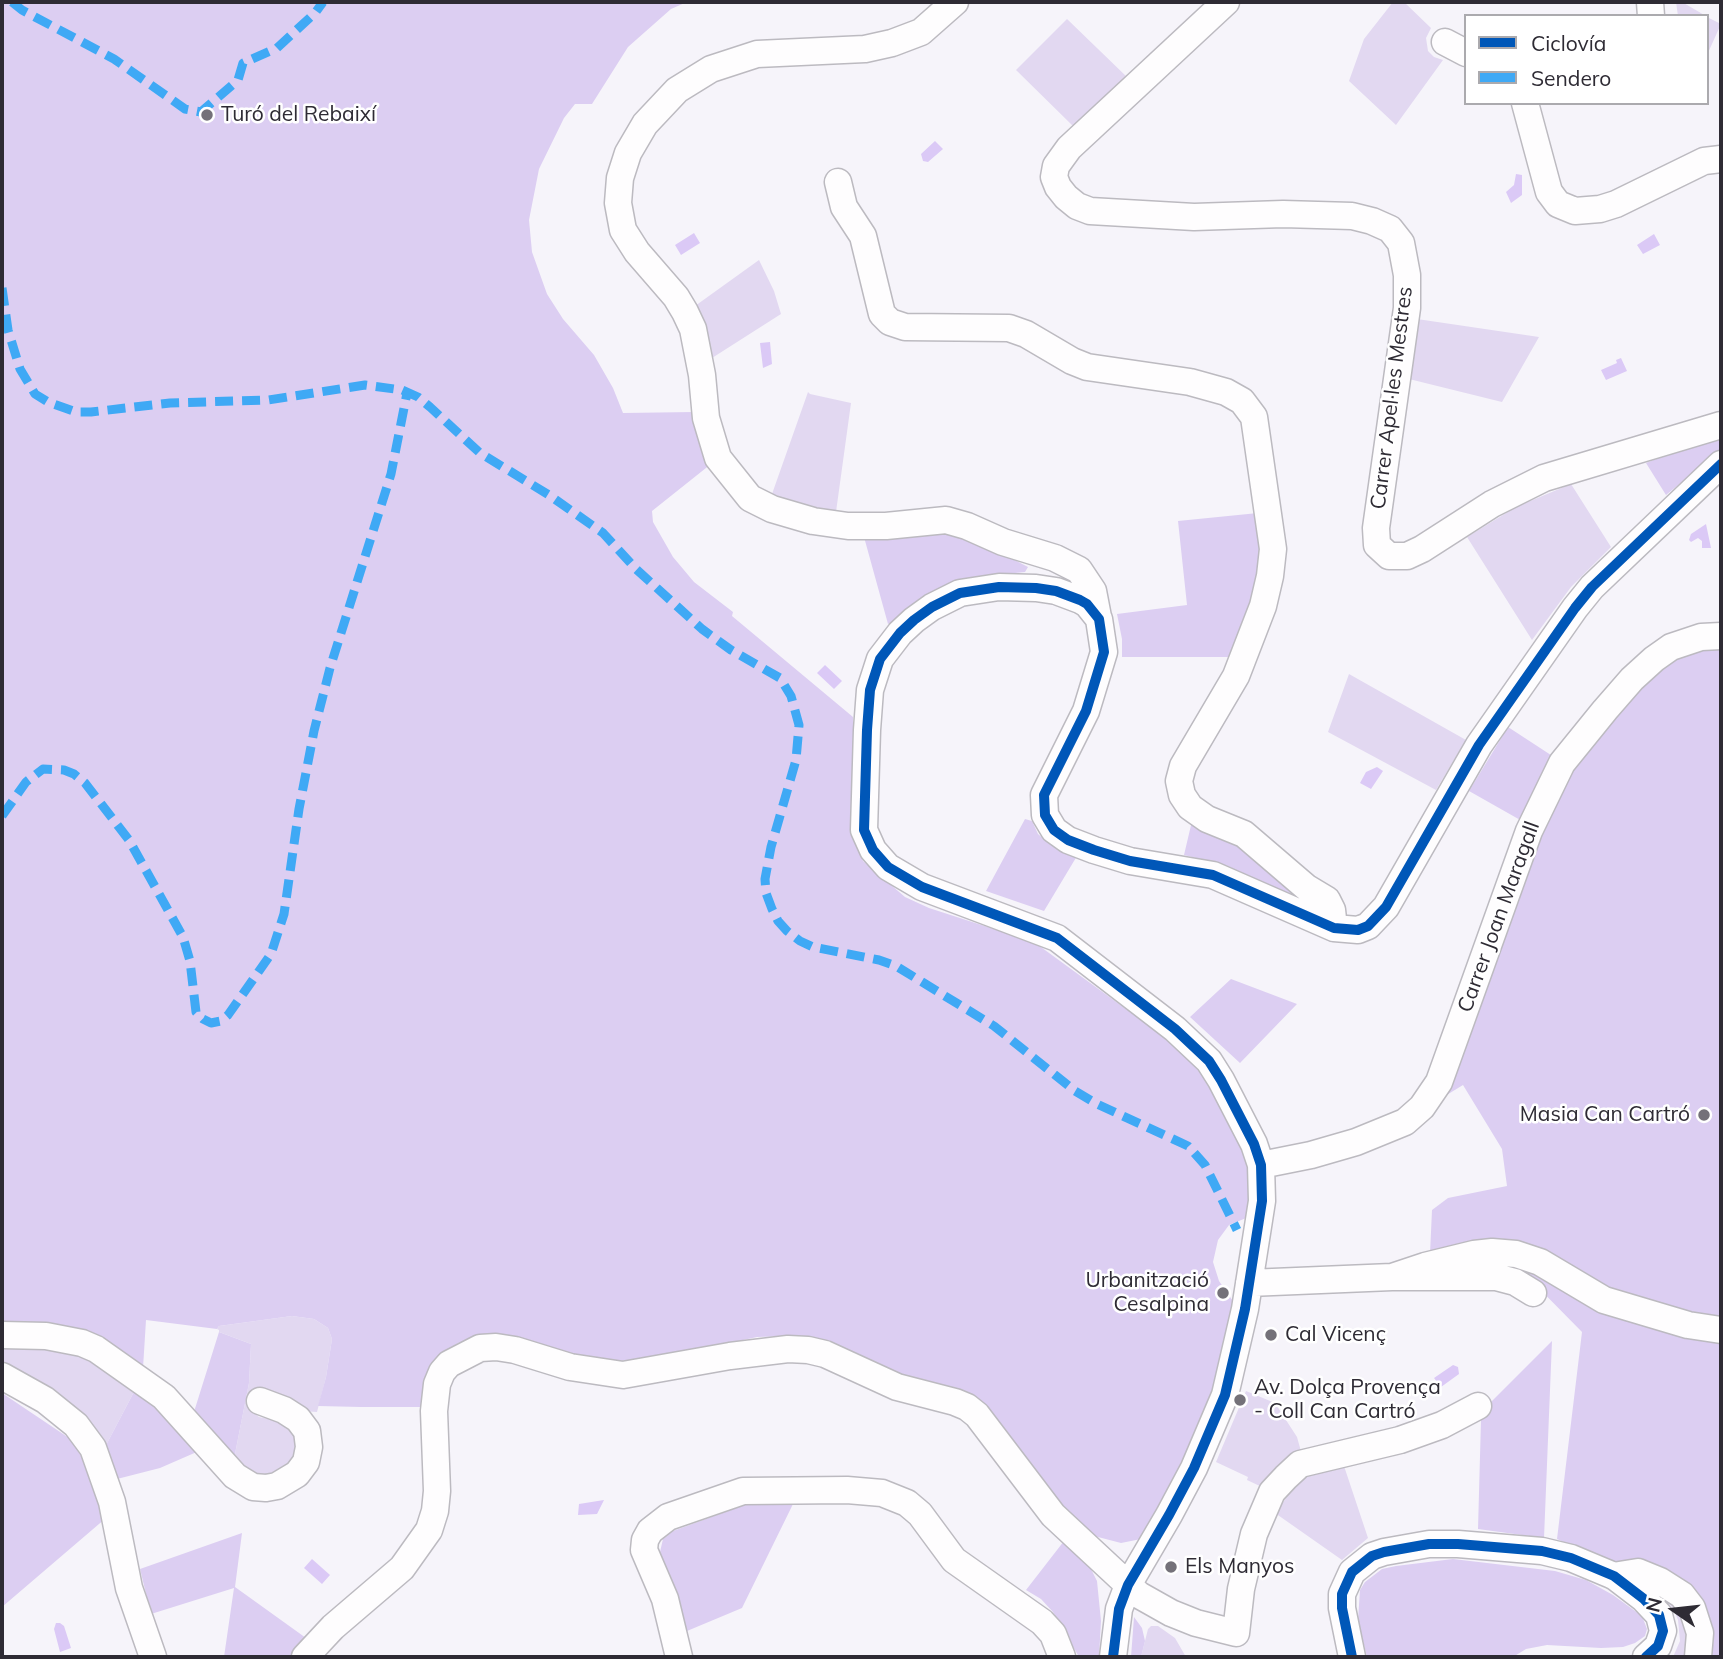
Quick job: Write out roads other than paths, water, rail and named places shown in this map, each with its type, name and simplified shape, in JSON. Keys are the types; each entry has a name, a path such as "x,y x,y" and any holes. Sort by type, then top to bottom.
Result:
{"street":[{"path":"955,2 921,32 892,43 865,48 757,54 711,69 687,83 659,107 637,135 620,178 618,203 623,230 637,252 676,297 693,329 702,375 706,418 718,458 750,498 772,509 813,521 848,526 886,526 946,520 1055,558 1079,570 1093,590 1104,652 1072,740 1044,795 1045,815 1054,830 1068,840 1130,861 1221,878 1334,928 1358,930 1368,926 1376,919 1409,867 1479,746 1575,608 1592,587 1721,464"},
{"name":"Carrer Apel·les Mestres","path":"1226,2 1069,148 1056,166 1054,177 1066,197 1077,206 1090,211 1194,217 1283,214 1352,216 1390,229 1401,243 1407,275 1407,308 1376,528 1377,545 1389,556 1407,556 1422,549 1492,504 1544,478 1721,425"},
{"path":"1526,105 1549,192 1558,204 1575,211 1600,209 1616,204 1704,162 1721,159"},
{"path":"838,182 844,207 863,236 882,314 890,323 905,327 1009,328 1026,334 1087,367 1191,382 1226,392 1242,401 1254,417 1273,550 1270,576 1263,606 1236,676 1183,766 1180,788 1190,807 1207,819 1244,834 1307,888 1327,900 1332,909 1334,928"},
{"path":"1098,619 1087,604 1056,591 999,587 978,589 946,599 900,633 880,659 870,690 864,831 867,841 880,859 903,878 1057,938 1175,1028 1215,1070 1254,1144 1261,1165 1263,1191 1233,1370 1221,1406 1169,1515 1128,1585 1119,1609 1113,1657"},
{"name":"Carrer Joan Maragall","path":"1261,1165 1356,1142 1405,1122 1422,1107 1439,1082 1529,831 1562,763 1632,679 1654,659 1671,647 1701,637 1721,636"},
{"path":"1392,1278 1425,1265 1474,1254 1516,1254 1540,1262 1604,1300 1688,1325 1721,1330"},
{"path":"1248,1283 1496,1277 1515,1282 1533,1293"},
{"path":"2,1335 47,1336 82,1343 96,1349 164,1397 235,1476 253,1487 266,1489 297,1474 306,1462 309,1447 307,1432 298,1419 284,1410 260,1401"},
{"path":"305,1657 333,1627 402,1568 429,1530 437,1492 434,1411 437,1384 449,1364 480,1348 515,1350 570,1367 623,1375 764,1352 808,1350 825,1354 888,1383 967,1407 985,1426 1053,1515 1128,1585 1152,1603 1237,1645 1241,1589 1254,1534 1272,1492 1286,1477 1300,1464 1400,1440 1441,1425 1478,1406"},
{"path":"2,1376 59,1411 85,1435 93,1448 112,1502 129,1588 153,1657"},
{"path":"679,1657 665,1599 644,1550 645,1540 658,1523 743,1491 856,1490 882,1493 907,1503 920,1514 954,1560 1042,1622 1053,1634 1062,1657"},
{"path":"1352,1657 1343,1619 1342,1594 1352,1572 1371,1556 1429,1544 1508,1548 1571,1558 1613,1576 1638,1594 1659,1615 1662,1631 1658,1646 1646,1657"},
{"path":"1613,1576 1638,1572 1660,1581 1682,1595 1692,1608 1700,1633 1698,1657"}],"place":[{"name":"Turó del Rebaixí","path":"207,115"},
{"name":"Masia Can Cartró","path":"1704,1115"},
{"name":"Urbanització Cesalpina","path":"1223,1293"},
{"name":"Cal Vicenç","path":"1271,1335"},
{"name":"Av. Dolça Provença - Coll Can Cartró","path":"1240,1400"},
{"name":"Els Manyos","path":"1171,1567"}]}
